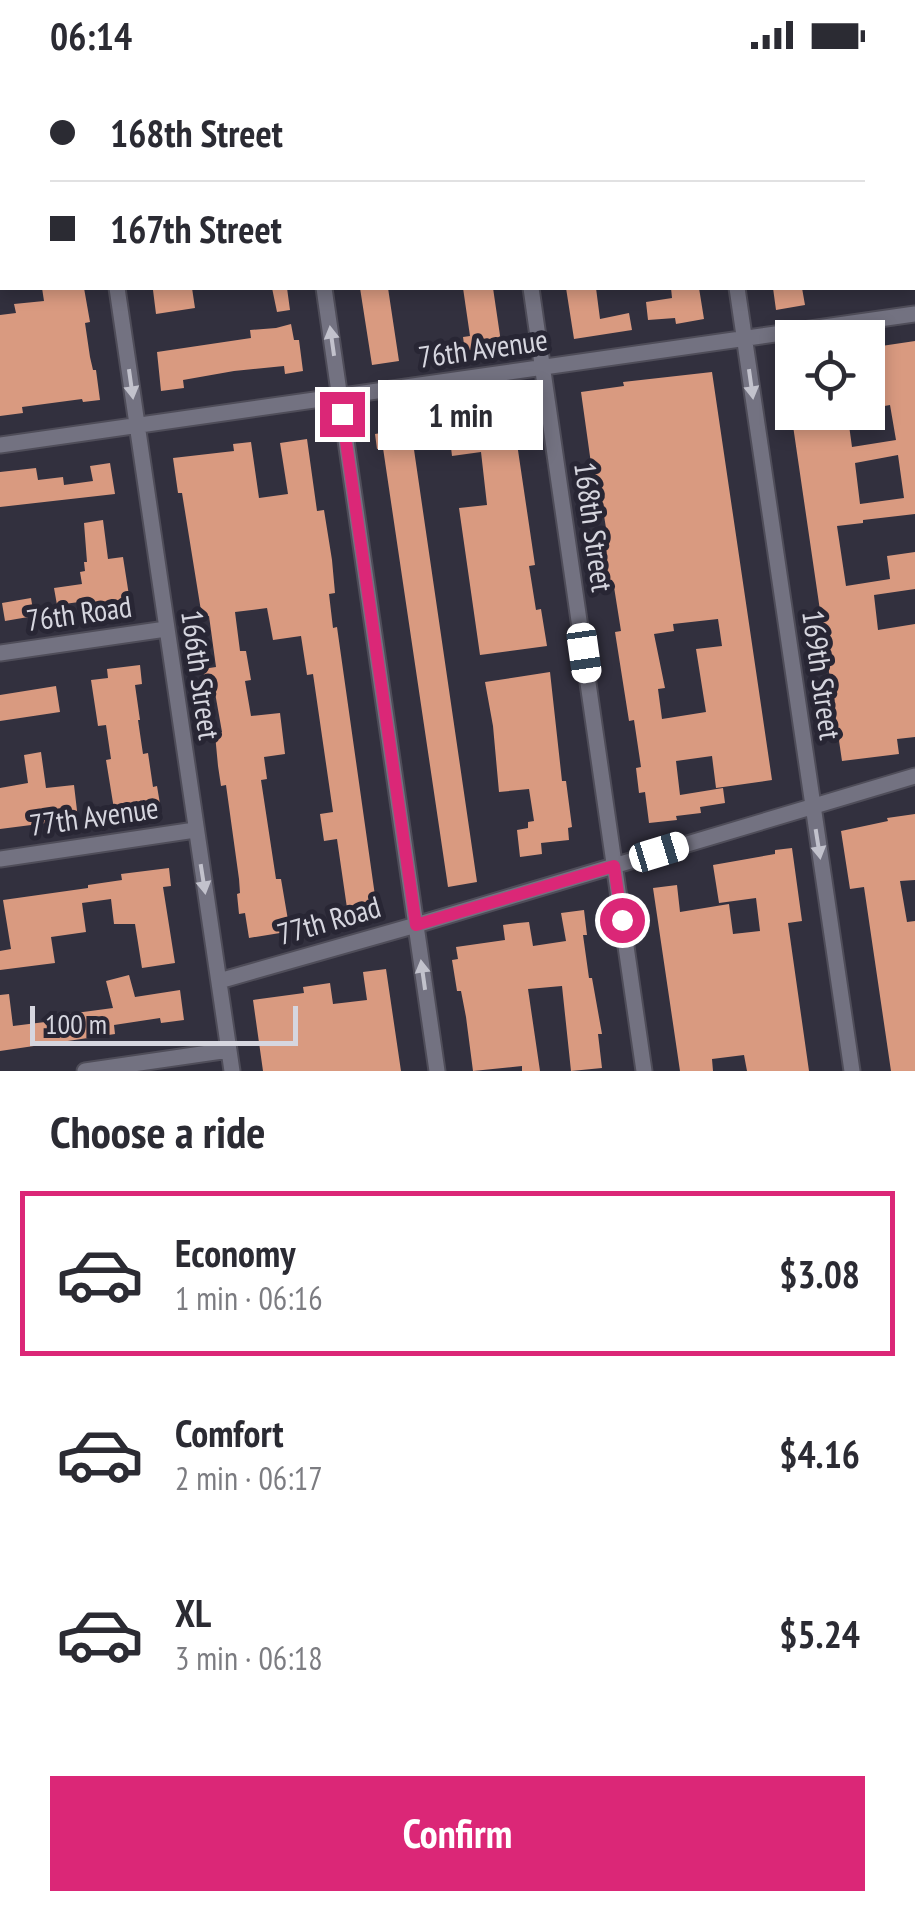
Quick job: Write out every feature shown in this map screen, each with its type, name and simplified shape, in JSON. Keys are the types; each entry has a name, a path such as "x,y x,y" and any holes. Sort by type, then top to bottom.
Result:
{"street":[{"name":"166th Street","path":"117,290 232,1071"},
{"path":"324,290 438,1071"},
{"name":"168th Street","path":"530,290 644,1071"},
{"name":"169th Street","path":"737,290 852,1071"},
{"name":"76th Avenue","path":"0,446 915,314"},
{"name":"76th Road","path":"0,654 166,629"},
{"name":"77th Road","path":"218,981 915,776"},
{"name":"77th Avenue","path":"0,859 195,830"},
{"path":"84,1071 228,1050"}],"building":[{"path":"42,290 84,290 90,322 85,323 100,400 22,407 23,413 0,416 0,315 16,313 14,304 44,301"},
{"path":"153,290 192,290 195,308 156,314"},
{"path":"272,290 287,290 290,310 277,312"},
{"path":"360,290 388,290 399,361 372,365"},
{"path":"463,290 493,290 502,349 465,351 463,337 470,336"},
{"path":"566,290 596,290 600,319 629,313 632,330 574,339"},
{"path":"671,290 699,290 704,319 676,324 675,318 648,320 646,302 672,298"},
{"path":"773,290 802,290 805,305 776,310"},
{"path":"291,324 294,340 299,340 303,371 285,374 284,366 234,371 183,380 184,388 161,391 157,352 251,338 250,330"},
{"path":"915,341 915,514 837,526 846,586 890,579 887,556 915,552 915,589 874,595 878,630 915,624 915,737 897,739 899,754 842,761 794,430 850,430 852,447 896,440 890,405 885,406 885,345","holes":["898,455 904,498 860,504 855,463"]},
{"path":"712,372 772,780 716,788 712,756 676,761 680,795 723,788 725,803 700,807 701,813 676,816 677,820 649,823 645,792 639,793 636,768 641,767 634,720 629,721 615,632 621,631 614,587 609,588 600,529 606,528 599,484 594,485 581,392 624,386 623,382","holes":["718,619 722,646 696,649 706,712 662,719 658,689 665,688 654,634 674,631 673,624"]},
{"path":"511,403 535,565 529,566 547,646 480,655 459,508 487,505 481,452 452,456 450,439 492,434 488,406"},
{"path":"454,407 456,422 411,429 477,882 448,887 383,448 377,449 375,434 381,433 379,416"},
{"path":"307,439 317,511 324,510 332,560 335,593 329,594 333,628 337,627 377,910 348,915 337,839 324,841 320,814 333,812 313,674 307,675 301,636 273,640 267,608 235,612 240,651 246,651 251,680 245,681 251,716 280,713 285,754 264,757 267,779 261,780 276,879 281,879 289,926 279,928 280,933 249,938 245,913 239,914 239,879 226,785 221,786 218,766 215,734 222,732 214,687 206,688 203,669 216,667 209,616 202,617 173,458 234,451 233,444 251,442 259,498 288,494 280,443"},
{"path":"110,463 115,494 0,507 0,472 36,468 38,480 63,477 64,485 93,481 90,466"},
{"path":"103,520 108,559 123,557 130,602 86,608 79,602 57,605 54,588 82,584 80,572 85,571 87,562 84,523"},
{"path":"31,598 34,616 5,621 2,603"},
{"path":"140,665 142,684 135,685 138,720 143,754 148,753 160,804 114,809 106,760 111,759 106,725 98,726 91,680 108,678 107,669"},
{"path":"550,672 562,781 566,781 572,827 568,828 569,840 541,843 542,854 520,857 517,830 528,828 528,822 534,821 529,789 499,792 485,682"},
{"path":"56,686 60,712 0,721 0,695"},
{"path":"41,752 46,788 74,785 78,819 0,829 0,788 28,783 24,755"},
{"path":"915,814 915,880 900,881 907,922 915,921 915,1071 891,1071 864,887 850,889 841,831"},
{"path":"792,848 802,921 788,923 809,1071 747,1071 744,1055 712,1059 713,1071 680,1071 653,888 677,885 680,912 729,904 733,934 760,931 756,898 719,903 713,865"},
{"path":"169,868 171,886 163,887 175,963 142,968 135,924 114,924 111,899 82,903 86,932 51,937 55,963 0,970 0,951 11,949 3,900 88,888 122,880 121,874"},
{"path":"584,910 589,978 602,1034 598,1034 602,1068 571,1071 562,986 528,989 540,1071 522,1071 522,1066 473,1071 466,1017 452,960 458,959 456,947 505,940 503,925 529,922 533,946 566,941 561,913"},
{"path":"386,969 401,1071 263,1071 253,1000 304,993 303,987 330,983 333,1004 367,1000 363,972"},
{"path":"129,975 135,997 180,990 184,1020 161,1023 160,1018 114,1025 115,1034 0,1051 0,995 9,994 13,1026 69,1019 68,1014 113,1008 106,981"}],"route":[{"path":"342,414 416,925 614,866 622,920"}]}
